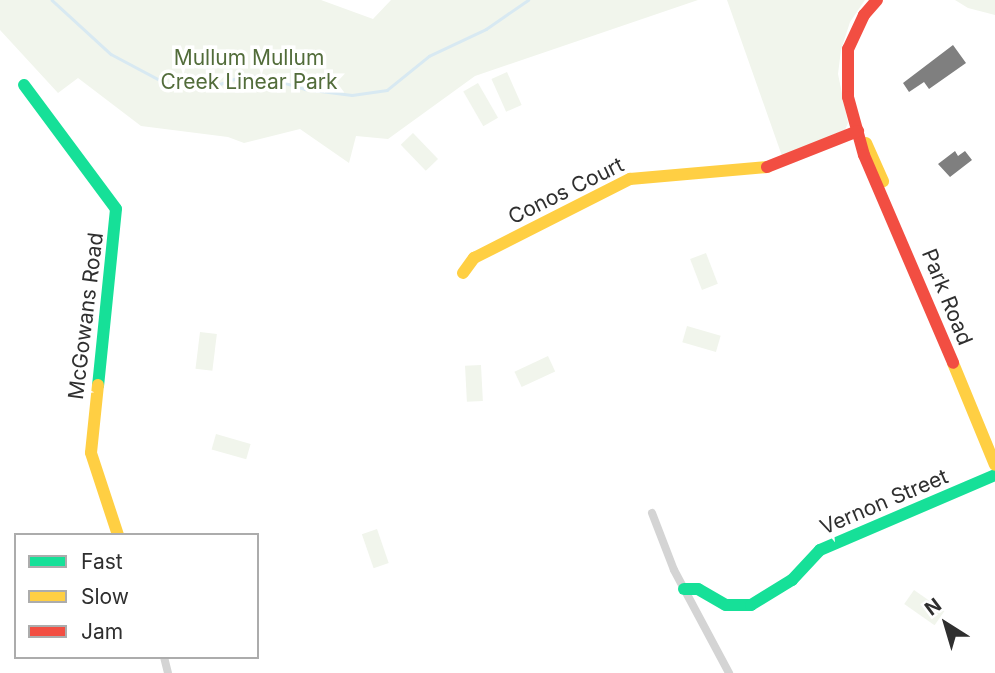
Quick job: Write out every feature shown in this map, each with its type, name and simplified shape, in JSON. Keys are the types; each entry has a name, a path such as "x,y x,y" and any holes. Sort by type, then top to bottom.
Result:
{"street":[{"name":"Park Road","path":"877,0 855,30 848,49 846,82 858,131 878,164 896,221 995,465"},
{"name":"McGowans Road","path":"24,85 116,209 117,230 91,453 117,533"},
{"name":"Conos Court","path":"463,273 474,258 630,179 768,167 858,131"},
{"name":"Vernon Street","path":"684,589 698,589 726,605 751,605 792,580 820,550 995,475"},
{"path":"652,513 684,589 729,673"}],"green space":[{"name":"Mullum Mullum Creek Linear Park","path":"0,0 321,0 373,19 391,0 698,0 475,76 388,139 356,136 349,163 300,129 244,143 228,137 141,126 78,78 58,93 0,30"},
{"path":"727,0 865,0 850,22 841,50 838,74 848,123 845,130 782,156"},
{"path":"955,0 995,0 995,15 968,8"},
{"path":"507,72 522,105 506,112 491,79"},
{"path":"478,83 498,118 483,126 463,92"},
{"path":"413,133 438,159 426,171 401,145"},
{"path":"706,253 718,284 702,290 690,259"},
{"path":"687,326 721,336 716,352 682,342"},
{"path":"200,332 217,334 212,371 195,369"},
{"path":"548,356 555,371 522,387 514,372"},
{"path":"481,365 483,401 467,402 465,366"},
{"path":"216,434 251,444 246,459 212,449"},
{"path":"377,529 389,563 374,568 362,534"},
{"path":"914,590 944,611 935,625 904,604"}],"building":[{"path":"953,45 966,63 929,89 924,82 909,92 903,83"},
{"path":"955,151 958,156 965,151 972,160 950,177 938,164"}],"waterway":[{"path":"52,0 111,54 173,87 211,87 237,78 262,76 305,89 352,95 387,90 429,56 486,29 528,0"}],"traffic: fast":[{"path":"24,85 116,209 98,385"},
{"path":"684,589 698,589 726,605 751,605 792,580 820,550 995,475"}],"traffic: slow":[{"path":"866,143 883,181"},
{"path":"463,273 474,258 630,179 767,167"},
{"path":"953,363 995,465"},
{"path":"98,385 91,453 117,533"}],"traffic: jam":[{"path":"877,0 864,15 848,49 848,97 864,155 953,363"},
{"path":"767,167 858,131"}]}
